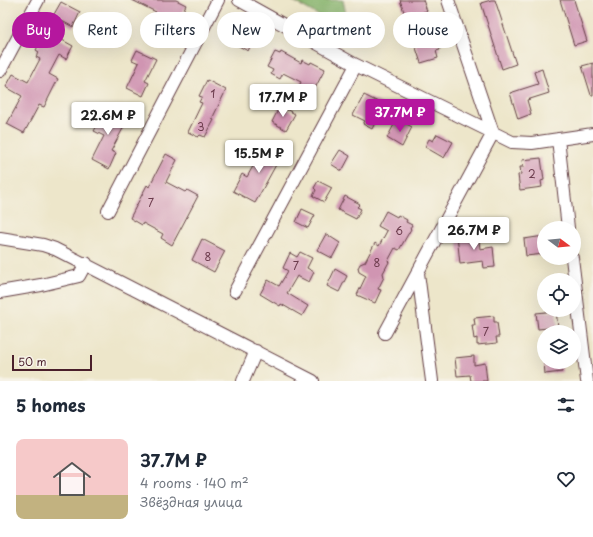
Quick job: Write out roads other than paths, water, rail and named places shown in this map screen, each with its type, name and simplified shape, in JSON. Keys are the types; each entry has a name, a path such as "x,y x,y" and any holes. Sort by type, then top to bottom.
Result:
{"street":[{"path":"0,71 38,0"},
{"path":"108,211 218,0"},
{"path":"239,0 356,66 512,142 532,143 593,134"},
{"path":"385,333 493,133 448,0"},
{"path":"235,290 356,66"},
{"path":"558,139 567,221"},
{"path":"0,238 44,244 55,248 313,381"},
{"path":"0,292 41,286 79,276 86,264"},
{"path":"573,265 586,381"},
{"path":"418,273 432,381"},
{"path":"243,381 256,351"}]}
